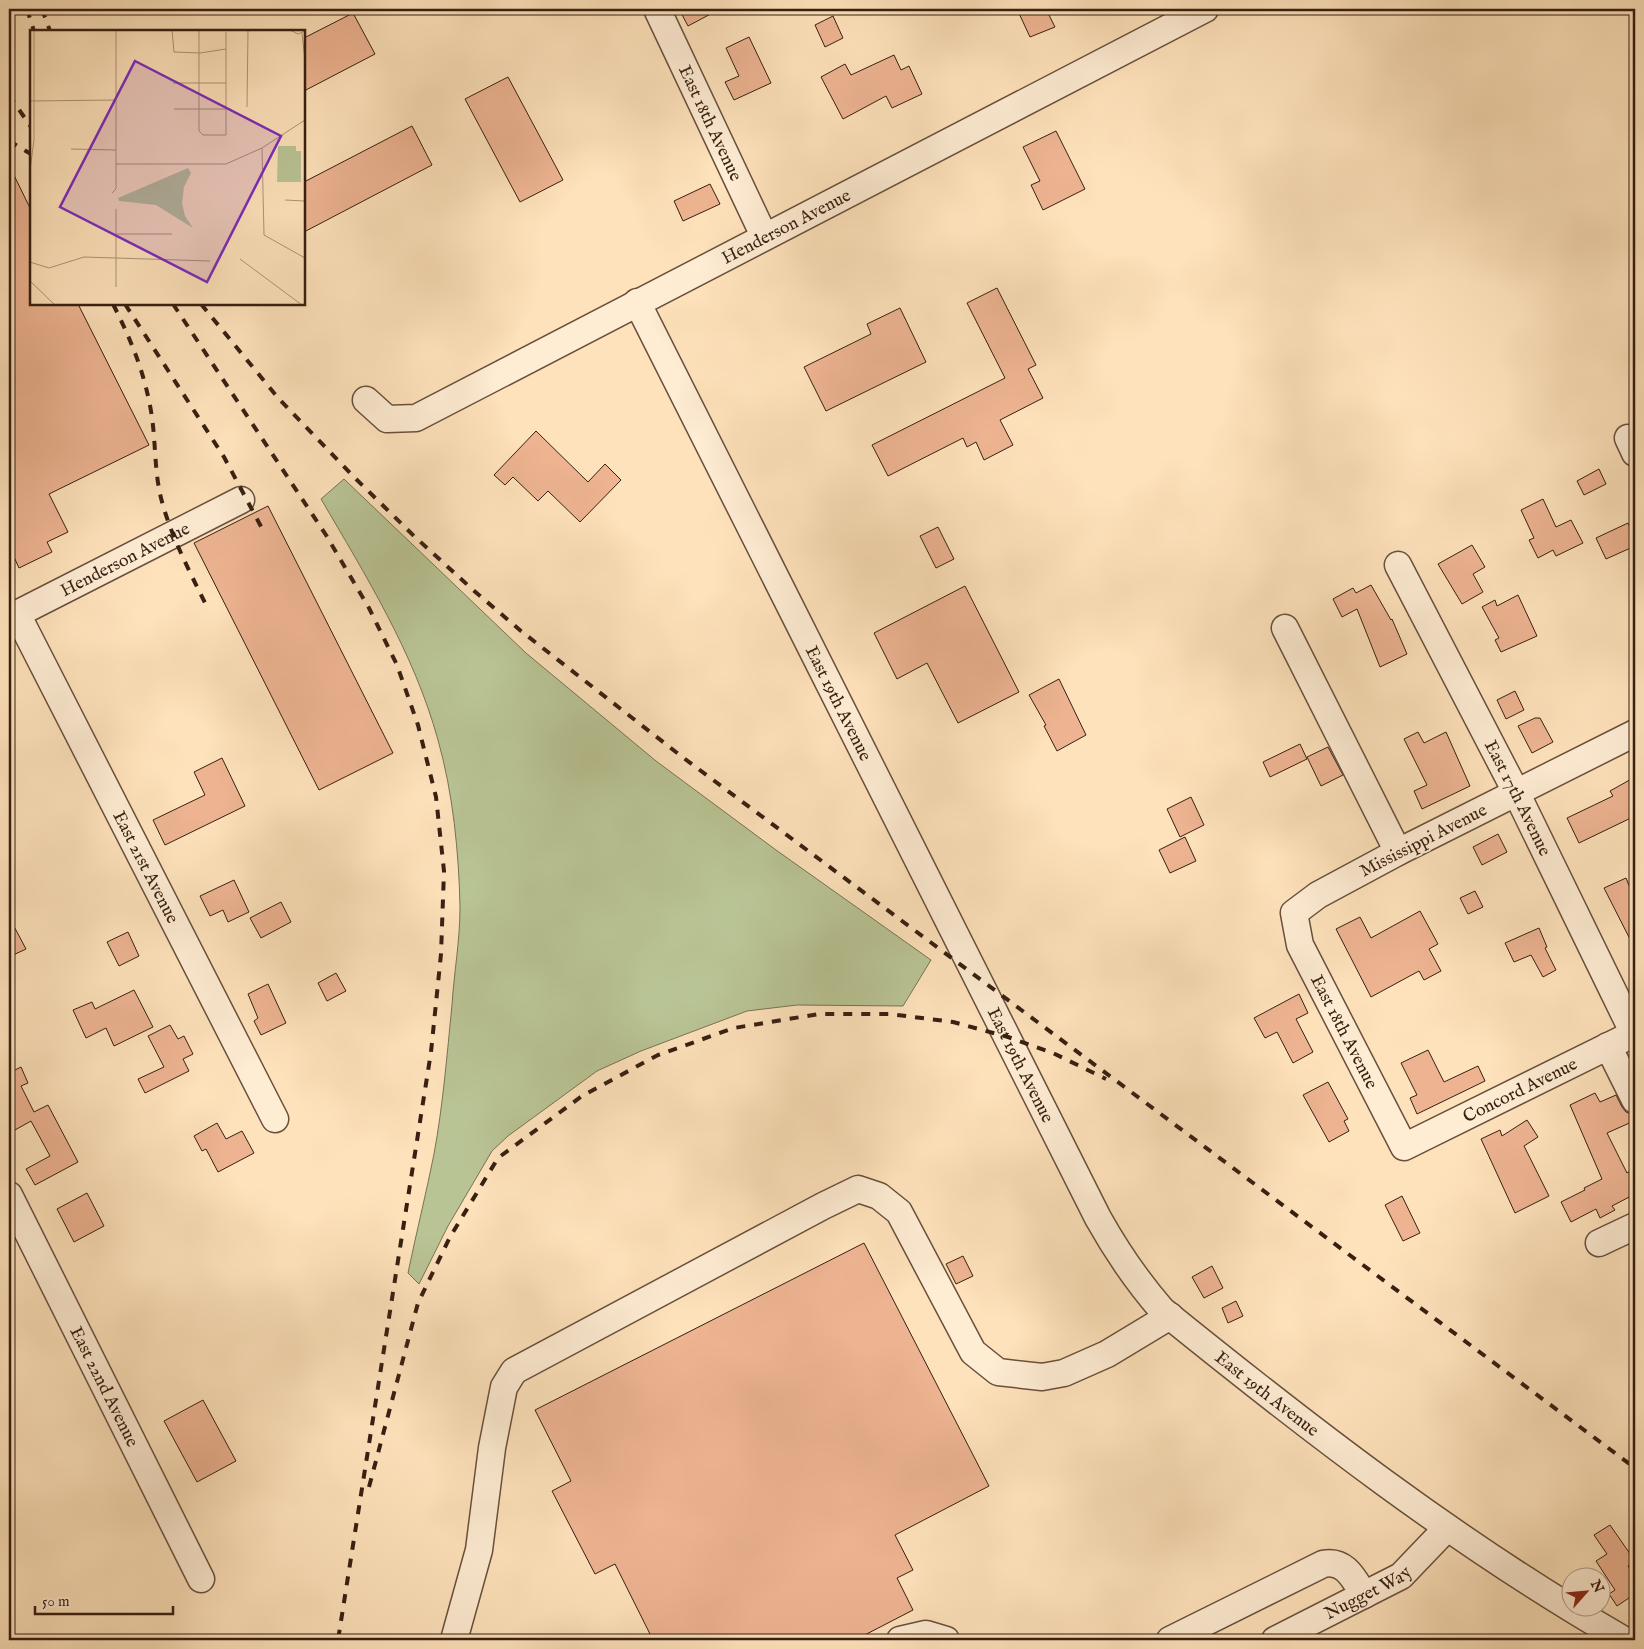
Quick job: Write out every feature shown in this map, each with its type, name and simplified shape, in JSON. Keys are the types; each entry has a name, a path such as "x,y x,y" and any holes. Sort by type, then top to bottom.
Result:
{"street":[{"name":"East 18th Avenue","path":"658,9 764,236"},
{"name":"Henderson Avenue","path":"366,400 388,419 416,418 1205,9"},
{"name":"East 19th Avenue","path":"637,302 1098,1218 1116,1251 1142,1287 1170,1316 1313,1430 1447,1528 1573,1611 1624,1640"},
{"name":"Henderson Avenue","path":"13,616 241,500"},
{"name":"East 17th Avenue","path":"1398,565 1516,792 1635,1033"},
{"name":"East 21st Avenue","path":"13,616 275,1119"},
{"path":"1285,628 1398,852"},
{"name":"Mississippi Avenue","path":"1294,913 1318,895 1398,852 1635,733"},
{"name":"East 18th Avenue","path":"1294,913 1300,945 1404,1148"},
{"name":"Concord Avenue","path":"1404,1148 1635,1033"},
{"path":"1608,1046 1635,1100"},
{"path":"454,1640 479,1550 492,1448 504,1387 514,1371 858,1189 879,1196 899,1212 973,1352 998,1372 1042,1377 1064,1373 1107,1354 1170,1316"},
{"name":"East 22nd Avenue","path":"9,1194 201,1579"},
{"path":"1599,1243 1635,1226"},
{"name":"Nugget Way","path":"1275,1640 1401,1576 1447,1528"},
{"path":"1170,1640 1322,1564 1330,1562 1341,1565 1354,1579 1364,1595"},
{"path":"900,1640 926,1634 946,1640"}],"green space":[{"path":"344,479 526,653 656,761 776,850 931,960 903,1006 797,1005 747,1011 641,1051 597,1071 508,1136 492,1151 448,1226 419,1284 408,1273 434,1154 440,1117 460,920 457,845 448,781 443,760 428,708 416,676 371,586 321,499"}],"building":[{"path":"679,9 720,9 688,26"},
{"path":"1017,9 1046,9 1055,27 1030,37"},
{"path":"353,13 375,54 305,90 305,37"},
{"path":"833,16 843,38 825,47 815,25"},
{"path":"749,37 771,83 734,100 725,82 739,76 726,48"},
{"path":"894,55 901,70 909,66 922,94 892,108 886,96 843,119 821,77 845,64 851,75"},
{"path":"508,77 563,180 520,202 465,99"},
{"path":"412,126 432,165 305,231 305,181"},
{"path":"1056,131 1085,189 1043,210 1031,185 1040,181 1023,147"},
{"path":"9,165 30,208 30,305 79,305 149,445 49,494 68,532 47,542 52,552 19,568 14,557 9,559"},
{"path":"710,184 720,204 683,221 674,201"},
{"path":"997,288 1036,365 1028,369 1043,398 1000,420 1013,445 984,460 976,442 967,447 963,438 888,476 872,445 1005,378 967,303"},
{"path":"900,308 926,362 826,411 804,367 871,334 867,324"},
{"path":"536,431 588,482 605,464 621,480 580,522 548,491 538,501 513,477 505,485 494,475"},
{"path":"1599,469 1606,484 1584,495 1577,481"},
{"path":"1543,499 1556,527 1571,520 1583,543 1556,556 1553,550 1538,558 1529,540 1534,538 1521,510"},
{"path":"268,506 393,753 319,790 194,543"},
{"path":"1628,523 1635,538 1635,546 1606,559 1596,538"},
{"path":"938,527 954,559 936,568 920,536"},
{"path":"1472,545 1485,567 1473,574 1483,592 1462,604 1438,564"},
{"path":"1371,585 1392,619 1407,654 1380,667 1357,609 1342,617 1333,599 1353,588 1356,593"},
{"path":"965,586 1019,692 958,723 927,663 897,679 874,633"},
{"path":"1518,595 1537,636 1501,652 1495,640 1499,638 1482,607 1495,600 1497,606"},
{"path":"1059,679 1086,735 1057,751 1044,726 1046,725 1029,695"},
{"path":"1515,691 1524,710 1506,719 1497,700"},
{"path":"1535,718 1540,718 1553,742 1532,753 1518,726"},
{"path":"1418,732 1424,743 1446,732 1470,786 1422,809 1414,791 1427,785 1404,739"},
{"path":"1300,744 1307,759 1270,777 1263,762"},
{"path":"1328,747 1343,775 1321,786 1307,757"},
{"path":"222,758 245,806 165,845 153,820 205,795 194,772"},
{"path":"1635,777 1635,816 1579,843 1567,818 1613,796 1610,791"},
{"path":"1191,797 1204,825 1180,837 1167,809"},
{"path":"1498,834 1507,852 1482,865 1473,847"},
{"path":"1185,837 1196,861 1170,873 1159,850"},
{"path":"1626,878 1635,900 1635,949 1604,888"},
{"path":"234,880 249,912 228,922 223,910 210,916 200,896"},
{"path":"1475,891 1483,907 1468,914 1460,898"},
{"path":"281,902 291,922 261,938 250,918"},
{"path":"1420,911 1438,944 1429,949 1441,971 1424,980 1419,971 1371,997 1336,929 1360,917 1371,938"},
{"path":"9,917 26,949 9,957"},
{"path":"1539,928 1547,947 1545,948 1556,970 1543,977 1531,955 1514,962 1505,943"},
{"path":"128,932 139,956 119,966 107,942"},
{"path":"336,973 346,991 327,1001 318,983"},
{"path":"268,984 286,1023 261,1035 254,1021 258,1018 248,994"},
{"path":"134,990 153,1027 114,1046 106,1028 86,1038 73,1010 92,1002 95,1009"},
{"path":"1299,994 1308,1013 1296,1019 1313,1052 1293,1063 1277,1032 1265,1038 1254,1018"},
{"path":"170,1025 178,1039 184,1036 193,1054 183,1059 189,1071 145,1093 138,1079 164,1067 148,1036"},
{"path":"1428,1050 1444,1082 1478,1066 1485,1081 1417,1114 1410,1098 1417,1095 1401,1063"},
{"path":"9,1064 13,1071 21,1067 28,1083 21,1086 34,1112 48,1105 78,1162 35,1185 26,1169 50,1156 31,1121 15,1130 9,1118"},
{"path":"1328,1082 1348,1119 1344,1121 1349,1131 1329,1142 1303,1095"},
{"path":"1595,1093 1600,1102 1616,1095 1622,1107 1631,1114 1634,1121 1607,1133 1627,1173 1630,1171 1635,1182 1635,1194 1612,1206 1615,1210 1600,1218 1596,1209 1571,1222 1561,1202 1602,1179 1570,1105"},
{"path":"1527,1120 1538,1137 1524,1146 1549,1196 1515,1213 1481,1139 1500,1130 1502,1136"},
{"path":"217,1123 226,1139 242,1131 254,1153 218,1172 206,1149 202,1151 194,1136"},
{"path":"87,1193 104,1226 74,1242 57,1209"},
{"path":"1402,1196 1420,1233 1403,1241 1385,1205"},
{"path":"864,1243 989,1486 895,1535 913,1570 897,1578 913,1610 855,1640 653,1640 615,1564 595,1574 552,1491 571,1481 535,1410"},
{"path":"963,1256 973,1276 956,1284 946,1264"},
{"path":"1212,1266 1223,1288 1204,1298 1192,1277"},
{"path":"1236,1301 1243,1316 1228,1323 1222,1308"},
{"path":"203,1400 236,1461 197,1482 164,1421"},
{"path":"1610,1525 1635,1561 1628,1566 1635,1577 1635,1594 1617,1606 1612,1598 1612,1592 1615,1590 1612,1585 1612,1566 1599,1566 1596,1561 1607,1554 1594,1535"}],"railway":[{"path":"27,9 34,30"},
{"path":"42,9 50,30"},
{"path":"9,95 30,126"},
{"path":"9,141 30,153"},
{"path":"113,305 131,343 145,382 153,422 159,487 165,512 181,554 207,607"},
{"path":"126,305 224,457 265,534"},
{"path":"174,305 326,535 369,608 397,665 418,725 436,797 444,871 441,954 431,1052 338,1640"},
{"path":"202,305 279,399 355,478 414,536 521,631 681,756 1635,1468"},
{"path":"369,1487 418,1303 450,1237 498,1158 582,1096 658,1055 734,1028 819,1014 890,1014 953,1022 1008,1037 1053,1053 1106,1079"}]}
